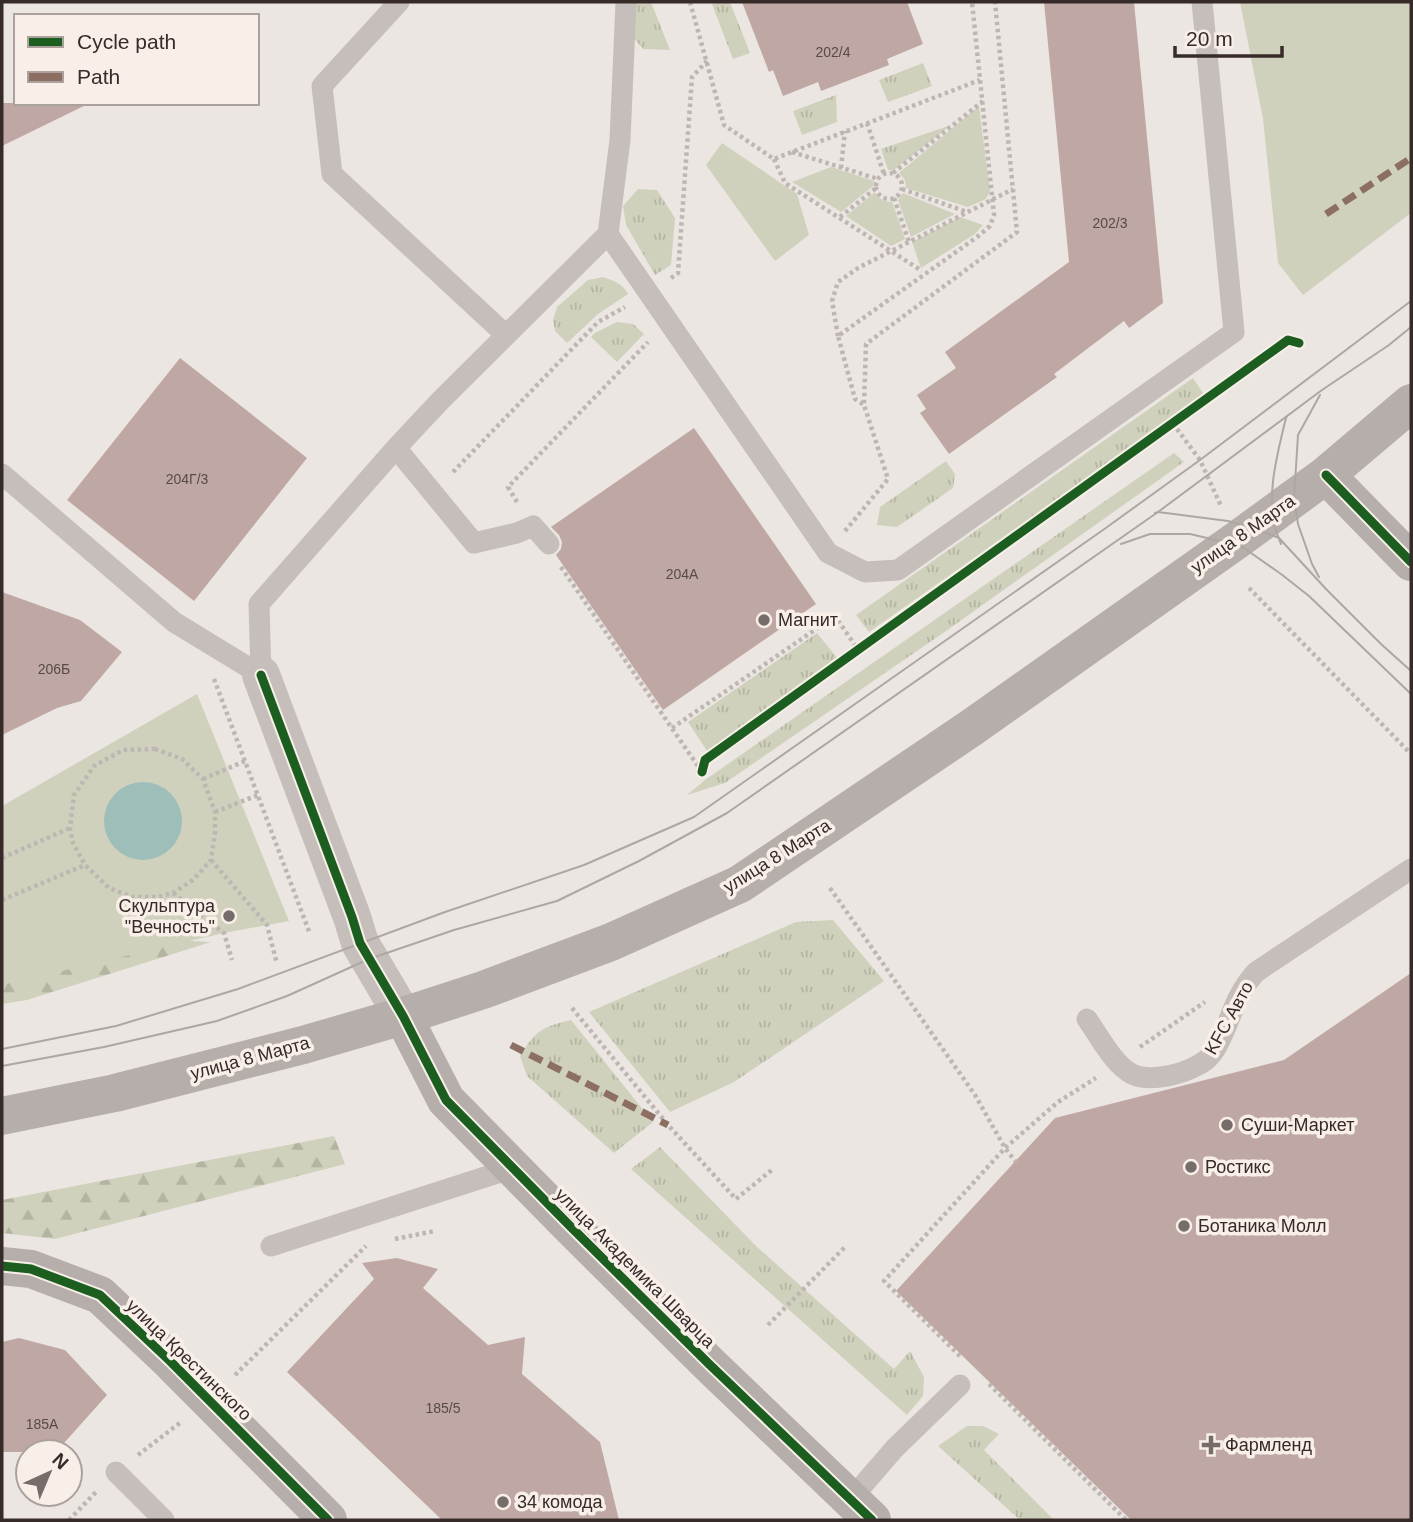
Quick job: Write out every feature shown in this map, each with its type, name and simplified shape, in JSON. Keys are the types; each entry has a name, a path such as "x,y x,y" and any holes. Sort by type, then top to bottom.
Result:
{"main road":[{"name":"улица 8 Марта","path":"2,1116 115,1093 303,1045 403,1016 483,990 611,942 740,884 971,728 1237,540 1326,475 1411,403"},
{"path":"1326,475 1411,562"},
{"name":"улица Академика Шварца","path":"403,1016 446,1100 709,1364 850,1513"},
{"name":"улица Крестинского","path":"2,1266 31,1269 100,1296 170,1361 328,1520"}],"street":[{"path":"261,676 360,943 403,1016"}],"lane":[{"path":"399,2 322,86 332,174 506,335"},
{"path":"608,234 828,552 865,572 898,570 1234,332 1202,2"},
{"path":"261,676 259,604 440,401 608,234 620,140 624,4"},
{"path":"396,448 474,543 517,533 533,526 549,544"},
{"path":"2,474 174,622 261,676"},
{"name":"KFC Авто","path":"1087,1019 1118,1063 1132,1074 1148,1078 1166,1076 1202,1064 1219,1044 1239,995 1256,972 1411,869"},
{"path":"271,1246 513,1168"},
{"path":"850,1513 895,1448 960,1385"},
{"path":"116,1472 164,1520"}],"path":[{"path":"690,2 724,125 774,159 785,183 922,271"},
{"path":"838,336 990,226 994,215 972,2"},
{"path":"828,552 888,479 864,405 866,344 1017,232 995,2"},
{"path":"433,493 598,321 649,294 678,273 692,77 707,61"},
{"path":"774,159 980,80"},
{"path":"893,173 899,176 901,192 894,198 879,196 876,188 878,179 884,174 893,173 983,101"},
{"path":"867,123 884,174"},
{"path":"841,167 845,131"},
{"path":"791,152 878,179"},
{"path":"840,217 876,188"},
{"path":"902,189 967,212"},
{"path":"864,405 855,399 838,336 832,301 838,282 858,268 1013,189"},
{"path":"894,198 909,242"},
{"path":"668,321 508,487 702,772"},
{"path":"1164,430 1176,425 1195,452"},
{"path":"1249,589 1411,754"},
{"path":"672,728 835,616 860,652"},
{"path":"847,658 860,652 869,642"},
{"path":"211,671 310,934"},
{"path":"155,749 183,759 203,779 215,807 215,832 211,860 193,880 173,893 158,897 132,897 109,888 85,865 73,843 70,828 74,795 94,766 123,750 155,749"},
{"path":"702,772 705,760"},
{"path":"203,779 245,761"},
{"path":"215,812 258,795"},
{"path":"2,858 70,828"},
{"path":"211,860 267,925 277,964"},
{"path":"2,900 85,865"},
{"path":"830,888 975,1095 1016,1162"},
{"path":"173,893 224,933 232,960"},
{"path":"572,1008 668,1125 736,1199 773,1169"},
{"path":"394,1239 435,1231"},
{"path":"209,1400 368,1245"},
{"path":"768,1325 846,1246"},
{"path":"884,1281 962,1358"},
{"path":"981,1377 1126,1520"}],"green space":[{"path":"632,2 651,2 670,50 643,49 633,37"},
{"path":"730,2 750,53 733,59 712,4"},
{"path":"1240,2 1411,2 1411,213 1303,295 1278,263 1263,119"},
{"path":"923,63 932,86 888,102 879,80"},
{"path":"836,95 837,122 802,135 793,111"},
{"path":"979,106 990,191 986,199 968,207 906,188 905,180 899,173"},
{"path":"951,125 894,170 888,170 881,149"},
{"path":"722,143 797,194 809,235 775,261 706,165"},
{"path":"831,167 874,181 873,186 841,212 792,182"},
{"path":"638,189 657,190 675,218 671,265 655,275 626,225 623,206"},
{"path":"875,192 882,200 892,202 905,239 891,246 846,216"},
{"path":"903,193 955,214 911,237 898,200"},
{"path":"960,217 983,225 975,234 921,268 912,242"},
{"path":"603,277 620,285 628,294 598,314 567,343 555,331 553,320 557,307 588,280"},
{"path":"617,322 633,324 644,334 617,362 591,337"},
{"path":"1193,378 1205,396 869,632 856,615"},
{"path":"1174,453 1184,462 946,631 725,783 687,795 705,780"},
{"path":"946,461 955,474 953,488 897,527 877,525 880,507"},
{"path":"817,633 838,659 707,751 688,722"},
{"path":"197,694 289,921 224,933 2,985 2,806"},
{"path":"833,920 884,981 734,1082 670,1112 589,1012 796,922"},
{"path":"2,928 38,933 211,942 27,1000 2,1004"},
{"path":"571,1020 653,1122 614,1153 527,1076 520,1056 541,1031"},
{"path":"334,1136 345,1164 55,1239 2,1233 2,1200"},
{"path":"660,1147 756,1246 894,1369 910,1351 924,1377 923,1396 907,1415 631,1169"},
{"path":"967,1426 983,1426 999,1434 984,1450 1054,1520 1020,1520 938,1446"}],"water":[{"path":"143,782 158,785 171,793 179,806 182,821 179,836 171,849 158,857 143,860 128,857 115,849 107,836 104,821 107,806 115,793 128,785"}],"building":[{"path":"742,2 907,2 923,44 887,59 889,65 821,91 818,82 783,96 773,70 769,72"},
{"path":"1044,2 1134,2 1163,303 1129,328 1124,321 1054,374 1057,377 949,454 920,413 926,409 917,395 956,368 945,352 1069,262"},
{"path":"2,103 86,105 2,146"},
{"path":"180,358 307,458 194,601 67,500"},
{"path":"694,428 816,604 663,710 556,555 562,542 551,527"},
{"path":"2,592 80,620 122,652 81,701 57,708 2,735"},
{"name":"Ботаника Молл","path":"1411,973 1411,1520 1131,1520 896,1291 1055,1118 1284,1060"},
{"path":"397,1258 438,1269 423,1288 488,1345 525,1337 522,1374 600,1442 619,1520 442,1520 287,1372 374,1279 362,1263"},
{"path":"19,1338 65,1350 107,1395 69,1438 14,1438 14,1452 2,1452 2,1342"}],"tram line":[{"path":"2,1049 116,1026 238,989 445,912 584,865 694,817 1103,530 1411,301"},
{"path":"2,1066 104,1047 217,1021 287,996 369,959 454,930 557,901 639,861 727,813 1158,512 1411,327"},
{"path":"1319,577 1298,524 1294,498 1298,435 1320,395"},
{"path":"1281,544 1272,497 1275,465 1288,415"},
{"path":"1155,513 1228,521 1279,538 1326,589 1411,671"},
{"path":"1121,544 1150,534 1190,534 1241,546 1309,596 1411,694"}],"marked path":[{"path":"1326,214 1411,158"},
{"path":"511,1045 668,1125"}],"cycle path":[{"path":"702,772 705,760 1288,340 1299,343"},
{"path":"1326,475 1411,562"},
{"path":"261,675 360,943 403,1016 446,1100 709,1364 872,1520"},
{"path":"2,1266 31,1269 100,1295 170,1361 328,1520"}],"place":[{"name":"Магнит","path":"764,620"},
{"name":"Скульптура \"Вечность\"","path":"229,916"},
{"name":"Суши-Маркет","path":"1227,1125"},
{"name":"Ростикс","path":"1191,1167"},
{"name":"Ботаника Молл","path":"1184,1226"},
{"name":"Фармленд","path":"1211,1445"},
{"name":"34 комода","path":"503,1502"}]}
